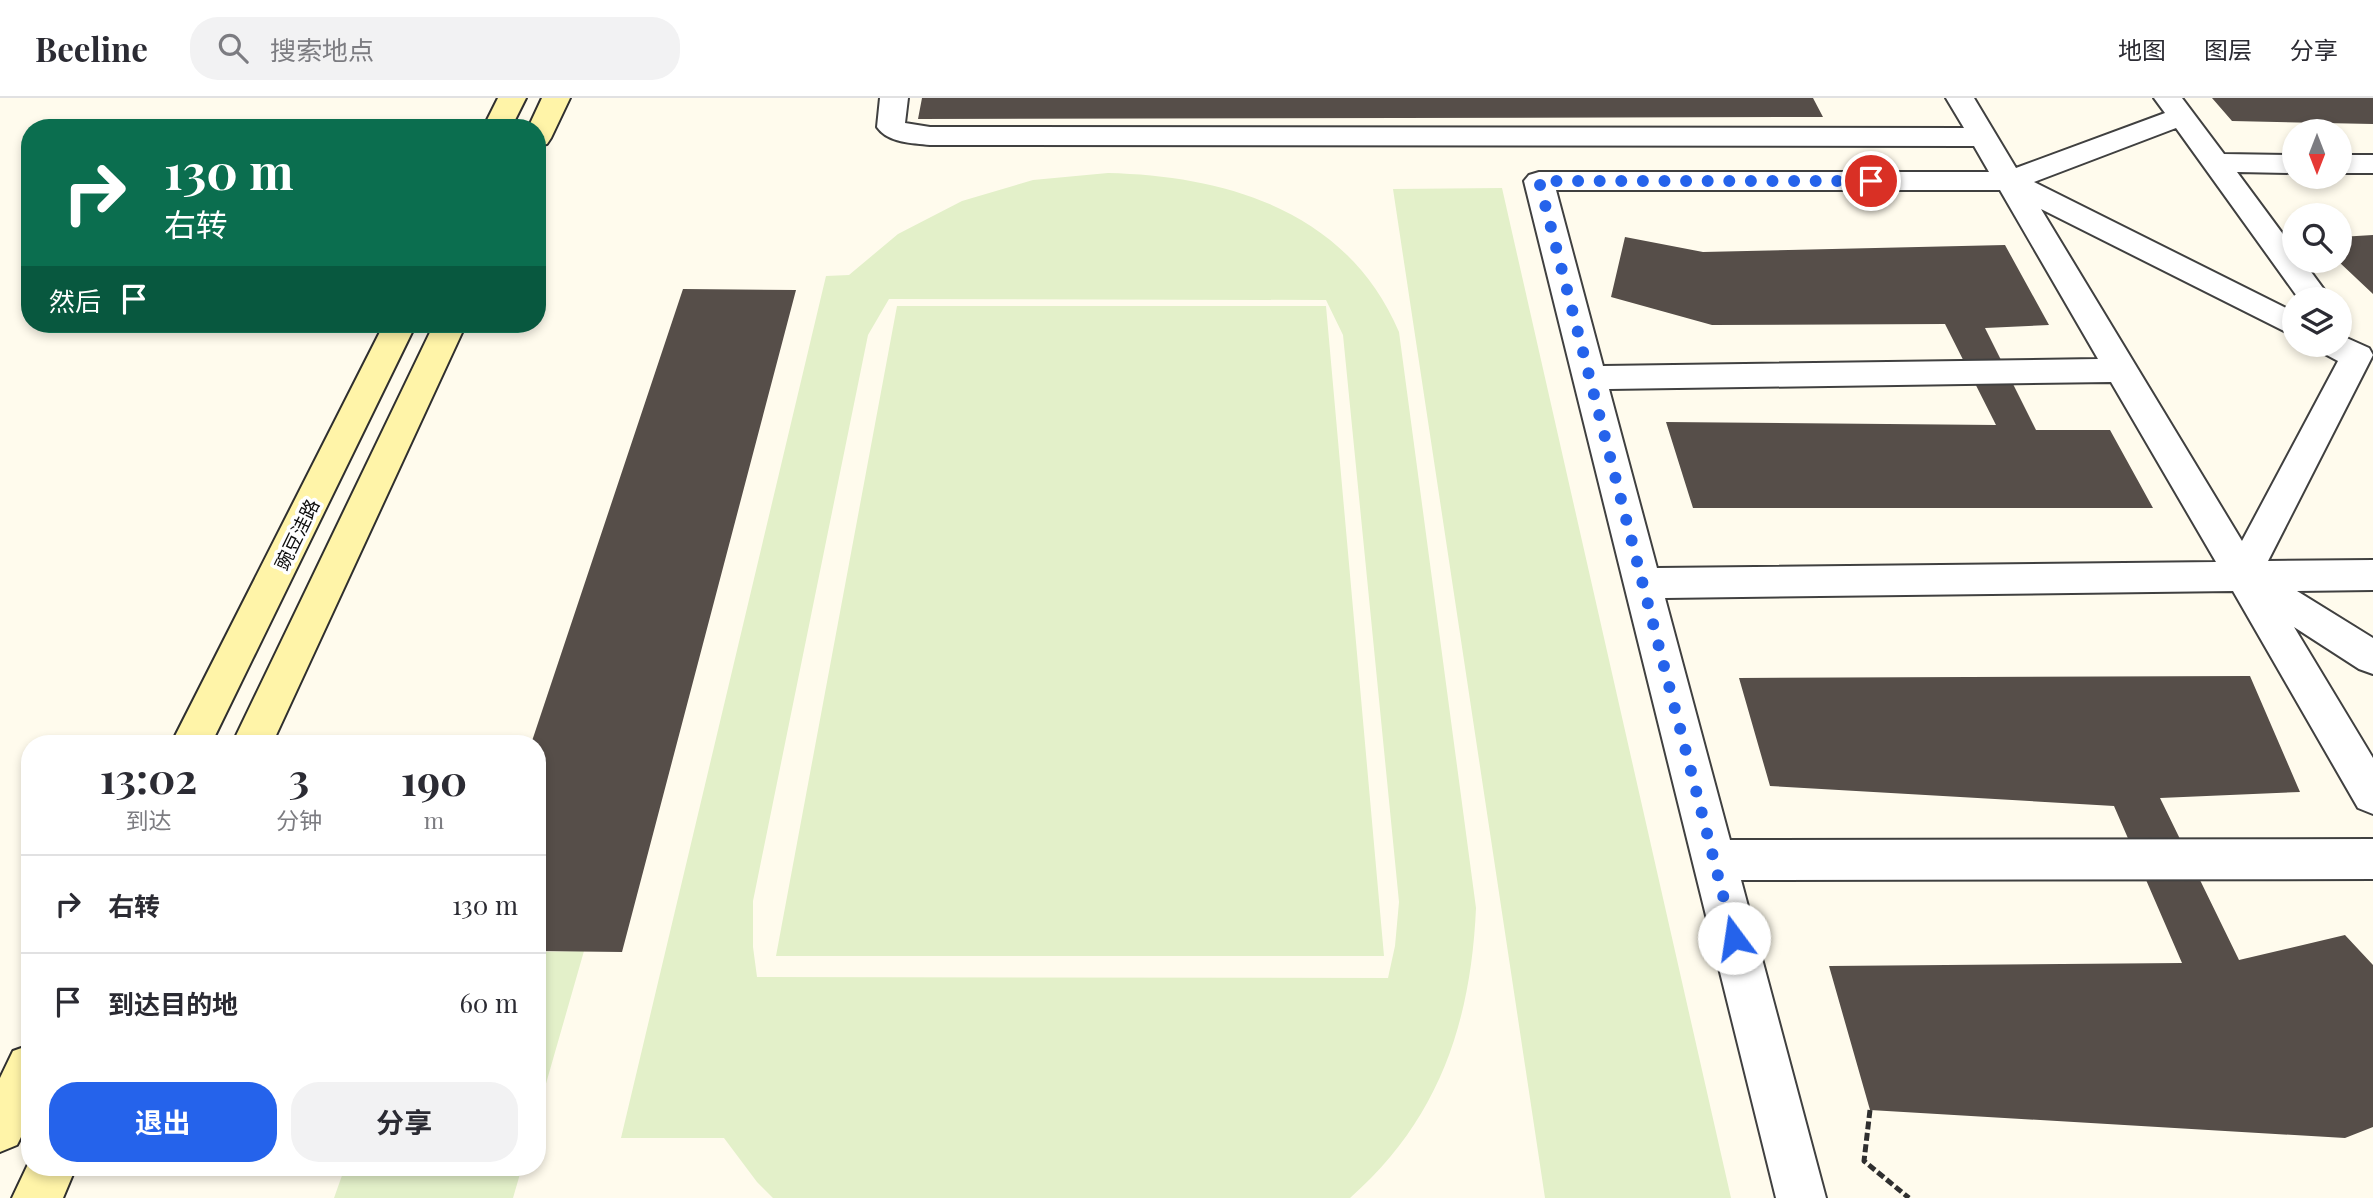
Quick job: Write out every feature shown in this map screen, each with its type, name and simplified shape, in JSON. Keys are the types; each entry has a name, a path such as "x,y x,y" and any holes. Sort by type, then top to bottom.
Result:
{"main road":[{"path":"502,119 512,98"},
{"path":"546,119 556,98"},
{"name":"豌豆洼路","path":"195,735 396,333"},
{"path":"255,735 446,333"},
{"path":"0,1128 21,1086"},
{"path":"37,1198 48,1176"}],"street":[{"path":"894,98 891,127 923,136 1528,135 1983,138"},
{"path":"1960,98 2373,795"},
{"path":"1539,181 2009,181 2174,107 2306,287"},
{"path":"1528,135 1801,1198"},
{"path":"2216,163 2282,164"},
{"path":"2352,164 2373,164"},
{"path":"2009,181 2282,319"},
{"path":"2242,575 2355,354"},
{"path":"1589,378 2121,370"},
{"path":"2242,575 2373,658"},
{"path":"1642,583 2373,575"},
{"path":"1714,860 2373,859"}],"path":[{"path":"1870,1110 1864,1161 1909,1198"}],"green space":[{"path":"1108,173 1153,176 1197,182 1240,193 1280,209 1316,230 1349,257 1377,291 1399,332 1476,908 1467,990 1444,1066 1428,1102 1407,1136 1381,1168 1350,1198 773,1198 757,1182 724,1138 621,1138 826,276 849,275 898,234 962,201 1033,180","holes":["889,299 1326,300 1343,335 1399,902 1395,946 1388,978 757,977 753,947 753,901 868,335"]},
{"path":"1502,188 1731,1198 1545,1198 1393,189"},
{"path":"897,306 1326,306 1384,956 776,956"},
{"path":"584,951 546,1084 546,952"},
{"path":"342,1176 519,1176 513,1198 334,1198"}],"building":[{"path":"922,98 1813,98 1823,117 918,119"},
{"path":"2212,98 2373,98 2373,124 2352,124 2352,119 2232,121"},
{"path":"2373,235 2373,294 2351,273 2352,236"},
{"path":"1625,237 1703,252 2005,245 2049,325 1985,328 2036,430 2110,430 2153,508 1693,508 1666,422 1996,425 1945,324 1712,325 1611,297"},
{"path":"683,289 796,290 622,952 546,951 546,735 534,735"},
{"path":"2250,676 2300,792 2160,798 2239,960 2345,935 2373,965 2373,1127 2345,1138 1870,1110 1829,966 2182,963 2114,806 1770,786 1739,678"}],"route":[{"path":"1734,938 1539,181 1871,181"}]}
